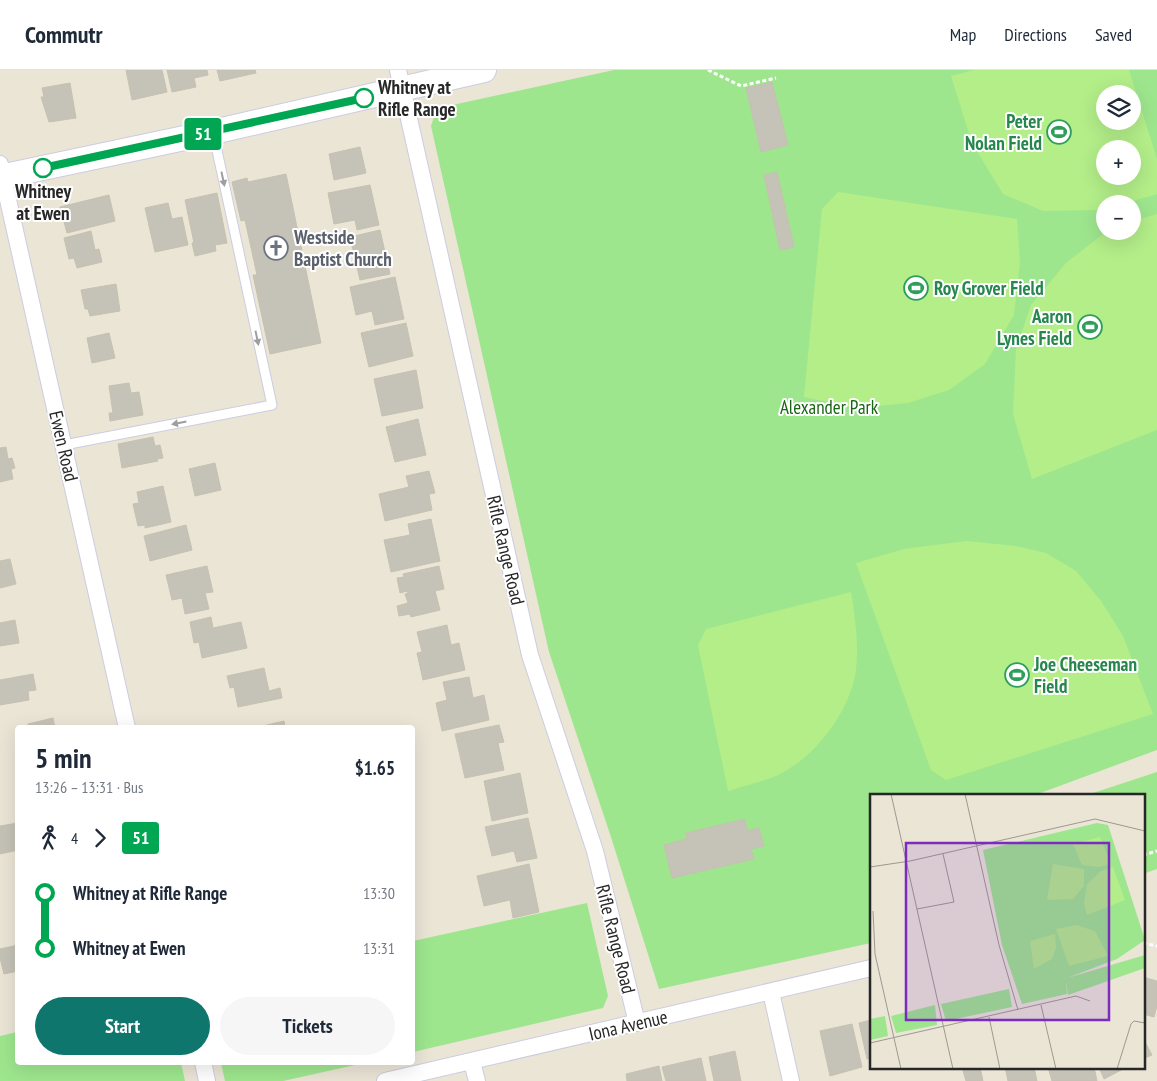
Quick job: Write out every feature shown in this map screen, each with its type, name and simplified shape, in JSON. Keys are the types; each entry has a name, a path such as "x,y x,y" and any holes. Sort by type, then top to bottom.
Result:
{"street":[{"path":"1,173 213,132 401,79 484,70"},
{"name":"Rifle Range Road","path":"401,79 530,655 595,851 637,1023"},
{"name":"Ewen Road","path":"1,173 126,725"},
{"name":"Iona Avenue","path":"385,1081 870,968"},
{"path":"771,992 791,1081"},
{"path":"472,1062 477,1081"},
{"path":"204,1065 207,1081"}],"lane":[{"path":"64,445 272,404 213,132"}],"path":[{"path":"708,70 741,86 776,78"},
{"path":"1144,856 1157,851"},
{"path":"1144,943 1157,946"}],"green space":[{"name":"Alexander Park","path":"614,70 1157,70 1157,750 1038,794 870,794 870,943 659,989 610,834 549,652 431,126 436,111 443,107"},
{"name":"Peter Nolan Field","path":"974,70 1129,70 1134,85 1096,85 1096,130 1141,130 1141,108 1157,159 1157,194 1141,199 1141,195 1096,195 1096,210 1043,211 1003,194 972,143 951,76"},
{"name":"Roy Grover Field","path":"838,192 1017,219 1020,262 1014,315 985,364 949,390 908,403 856,408 804,397 822,209"},
{"name":"Aaron Lynes Field","path":"1157,214 1157,430 1032,479 1013,414 1016,349 1031,305 1066,263 1096,240 1141,240 1141,219"},
{"name":"Joe Cheeseman Field","path":"967,541 1016,546 1046,553 1076,571 1101,601 1123,636 1153,714 946,780 931,770 856,563 904,549"},
{"path":"851,592 857,640 857,659 853,685 839,717 817,745 790,768 776,776 728,791 698,645 706,629"},
{"path":"1157,772 1157,869 1144,874 1144,794 1090,794"},
{"path":"587,903 608,996 603,1008 415,1052 415,941"},
{"path":"15,1032 15,1065 181,1065 185,1081 0,1081 0,1036"},
{"path":"222,1065 355,1065 283,1081 225,1081"}],"building":[{"path":"126,70 162,70 167,92 132,100"},
{"path":"167,70 207,70 208,75 194,78 196,87 172,92"},
{"path":"217,70 255,70 256,73 220,81"},
{"path":"772,82 788,145 761,152 746,88"},
{"path":"70,83 76,118 49,122 41,97 44,97 42,88"},
{"path":"360,147 366,173 334,180 329,154"},
{"path":"777,172 794,247 780,250 764,175"},
{"name":"Westside Baptist Church","path":"286,174 321,343 270,354 253,275 257,275 245,220 241,221 232,182 247,178 248,182"},
{"path":"370,185 379,225 357,230 355,220 334,224 328,193"},
{"path":"217,193 227,243 215,245 216,251 195,256 185,200"},
{"path":"109,195 115,221 67,233 60,207"},
{"path":"168,203 172,219 182,217 188,245 155,252 145,208"},
{"path":"380,230 390,274 360,280 350,237"},
{"path":"91,231 95,250 99,249 102,262 77,268 74,258 69,259 64,238"},
{"path":"395,277 404,319 375,325 372,311 356,315 350,287"},
{"path":"116,284 120,311 90,316 88,309 85,309 81,290"},
{"path":"406,323 413,356 369,367 361,333"},
{"path":"109,333 115,358 92,363 87,338"},
{"path":"416,370 423,408 382,416 374,379"},
{"path":"129,383 131,393 139,392 143,415 110,421 109,413 113,413 109,386"},
{"path":"418,419 426,455 395,462 386,427"},
{"path":"153,437 155,446 160,445 163,458 157,459 158,461 122,468 118,444"},
{"path":"6,447 8,459 12,458 15,468 11,469 13,479 0,482 0,448"},
{"path":"215,463 221,490 195,496 189,469"},
{"path":"429,471 435,493 429,494 432,510 385,521 379,494 409,487 406,476"},
{"path":"163,486 171,522 145,528 145,525 138,526 133,504 139,503 137,492"},
{"path":"431,519 440,561 391,572 384,540 410,535 408,524"},
{"path":"186,525 192,550 150,561 144,536"},
{"path":"10,559 16,584 0,588 0,561"},
{"path":"207,566 213,592 205,593 209,609 185,614 182,598 172,600 166,575"},
{"path":"439,566 444,589 435,591 440,610 411,617 410,614 399,616 397,606 408,603 405,594 408,593 407,591 400,593 397,578 404,577 403,574"},
{"path":"211,617 213,628 241,622 247,648 202,658 199,642 194,643 190,622"},
{"path":"15,620 19,643 0,646 0,623"},
{"path":"447,625 451,645 459,643 465,670 423,680 417,653 422,652 417,632"},
{"path":"264,668 269,691 280,688 282,698 238,707 234,687 230,688 227,676"},
{"path":"33,674 36,690 28,691 29,700 0,705 0,680"},
{"path":"469,677 473,698 484,695 489,720 442,731 436,703 447,700 443,682"},
{"path":"53,718 54,725 28,725"},
{"path":"284,721 285,725 267,725"},
{"path":"499,725 504,742 498,743 504,770 465,778 455,734"},
{"path":"520,773 528,813 492,821 484,781"},
{"path":"528,818 537,858 517,862 514,851 492,856 485,827"},
{"path":"745,819 747,831 759,828 764,846 751,849 754,859 672,878 664,845 687,839 686,833"},
{"path":"15,824 15,851 0,854 0,826"},
{"path":"529,864 539,912 513,918 510,900 484,906 477,876"},
{"path":"15,946 15,972 4,974 0,949"},
{"path":"1144,977 1157,981 1157,1006 1154,1017 1144,1014"},
{"path":"870,1020 870,1059 867,1059 859,1023"},
{"path":"852,1024 862,1067 830,1076 820,1031"},
{"path":"1144,1040 1152,1055 1144,1059"},
{"path":"735,1051 741,1081 714,1081 709,1057"},
{"path":"701,1058 706,1081 666,1081 662,1067"},
{"path":"659,1066 662,1081 627,1081 626,1074"},
{"path":"962,1068 980,1068 983,1081 966,1081"},
{"path":"1005,1068 1034,1068 1037,1081 1008,1081"},
{"path":"1048,1068 1094,1068 1097,1081 1052,1081"},
{"path":"1099,1068 1125,1068 1104,1079"}],"bus line":[{"name":"51","path":"43,168 364,98"}],"place":[{"name":"Whitney at Rifle Range","path":"364,98"},
{"name":"Peter Nolan Field","path":"1059,132"},
{"name":"Whitney at Ewen","path":"43,168"},
{"name":"Westside Baptist Church","path":"276,248"},
{"name":"Roy Grover Field","path":"916,288"},
{"name":"Aaron Lynes Field","path":"1090,327"},
{"name":"Joe Cheeseman Field","path":"1017,675"}]}
